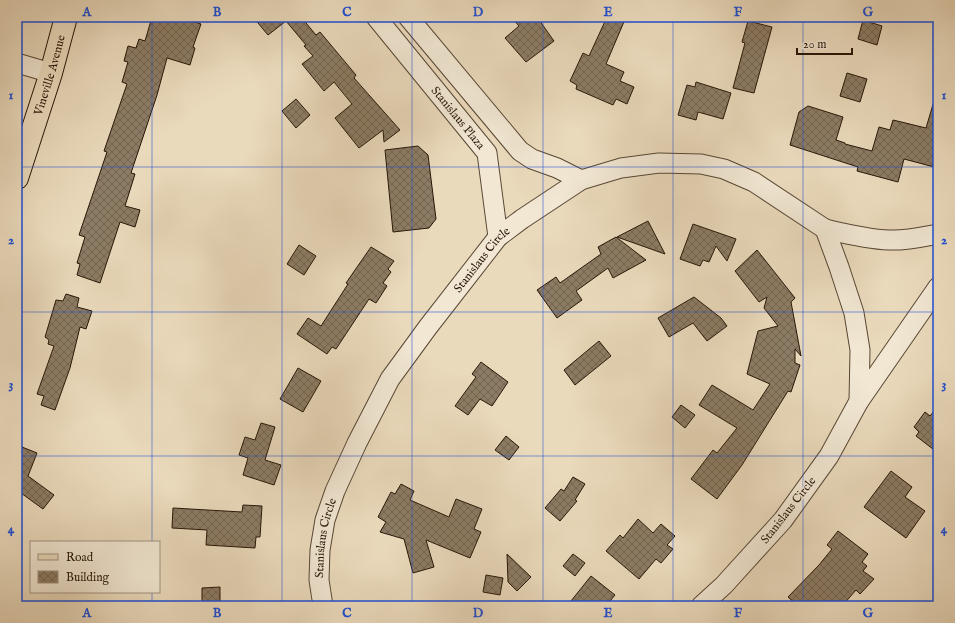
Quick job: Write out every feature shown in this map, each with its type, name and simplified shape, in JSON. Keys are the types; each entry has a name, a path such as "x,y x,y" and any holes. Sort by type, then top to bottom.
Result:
{"main road":[{"name":"Vineville Avenue","path":"17,178 66,17"}],"street":[{"name":"Stanislaus Plaza","path":"376,17 487,153 498,236"},
{"name":"Stanislaus Plaza","path":"408,17 520,152 532,159 557,168 581,180"},
{"path":"17,63 50,73"},
{"path":"479,143 501,129"},
{"name":"Stanislaus Circle","path":"323,606 319,580 320,550 325,520 335,491 357,443 390,380 428,327 498,236 549,200 581,180 621,168 660,163 701,164 724,169 754,182 825,229 866,238 891,240 938,234"},
{"name":"Stanislaus Circle","path":"825,229 854,313 860,350 859,401"},
{"name":"Stanislaus Circle","path":"701,606 724,585 783,520 829,456 859,401 938,287"}],"building":[{"path":"152,17 180,17 201,24 193,47 195,48 190,65 167,58 157,95 131,173 135,174 125,206 140,210 135,227 120,222 100,283 77,275 80,264 77,263 85,237 79,235 107,152 104,151 127,84 122,82 128,62 124,61 128,46 136,48 139,39 145,41"},
{"path":"253,17 301,17 316,35 320,32 356,75 354,78 400,130 384,142 383,130 359,148 335,118 352,104 334,82 324,91 302,64 313,56 304,46 306,45 286,21 268,35"},
{"path":"511,17 537,17 554,41 526,62 505,38 519,26"},
{"path":"607,17 626,17 606,64 624,72 620,81 634,87 627,104 616,99 613,105 576,89 577,85 570,81 583,53 589,56"},
{"path":"863,20 882,26 877,45 858,39"},
{"path":"748,21 772,27 754,93 733,88 745,43 742,42"},
{"path":"847,73 867,79 860,102 840,96"},
{"path":"696,82 731,93 723,119 698,112 696,120 678,115 687,85 695,87"},
{"path":"296,99 310,115 296,128 282,111"},
{"path":"934,101 938,102 938,168 904,159 898,182 857,171 858,167 790,145 799,112 808,106 843,117 836,140 872,151 879,127 890,130 893,120 926,128"},
{"path":"418,146 428,155 436,219 429,228 393,232 385,150"},
{"path":"648,221 665,254 617,237"},
{"path":"693,224 736,239 727,261 716,246 709,262 703,260 700,266 680,259"},
{"path":"616,237 646,260 613,278 608,268 576,291 582,300 557,318 537,290 556,277 560,283 601,254 598,247"},
{"path":"299,245 316,256 304,275 287,264"},
{"path":"371,247 394,261 388,269 391,272 383,283 387,286 376,303 369,299 336,349 332,347 327,354 297,334 308,318 321,326 348,284 346,283"},
{"path":"757,250 795,298 791,302 801,356 795,349 795,363 800,365 791,392 788,391 742,465 717,499 691,479 713,450 717,453 737,428 699,405 712,385 753,410 770,384 747,374 758,331 778,326 764,308 767,297 759,302 735,271"},
{"path":"66,294 79,298 77,307 92,311 86,329 80,327 70,368 55,410 41,405 44,396 37,394 54,346 48,344 49,340 45,337 56,300 63,301"},
{"path":"694,297 721,318 727,326 707,341 693,323 669,337 658,318"},
{"path":"599,341 611,356 575,385 564,370"},
{"path":"481,362 508,382 492,406 480,399 468,415 455,406 476,377 472,374"},
{"path":"298,368 321,381 303,412 280,399"},
{"path":"681,405 695,415 685,428 672,417"},
{"path":"938,406 938,453 916,436 919,432 914,427 925,412 930,416"},
{"path":"261,423 275,427 265,460 281,465 274,485 243,475 248,458 239,455 245,437 255,440"},
{"path":"506,436 519,447 509,460 495,450"},
{"path":"17,445 37,453 28,476 54,495 43,509 21,493 17,500"},
{"path":"891,471 912,487 905,497 925,511 906,538 864,507"},
{"path":"573,477 585,484 575,500 577,501 560,521 545,508 561,489 564,491"},
{"path":"401,484 414,491 410,500 449,517 456,499 482,509 474,529 481,532 470,558 426,540 434,567 413,573 404,539 380,532 386,522 378,517 391,492 395,494"},
{"path":"243,505 262,506 260,537 256,537 255,548 206,545 207,530 172,528 173,508 242,512"},
{"path":"638,519 653,533 661,524 675,536 667,545 673,549 661,563 656,559 639,579 606,551 620,535 623,538"},
{"path":"838,531 868,554 862,562 867,566 863,571 874,579 860,594 856,590 842,606 798,606 788,597 819,565 832,549 827,545"},
{"path":"507,554 531,577 517,591 508,582"},
{"path":"573,554 585,563 575,576 563,566"},
{"path":"486,575 503,578 500,595 483,592"},
{"path":"591,576 615,595 606,606 567,606"},
{"path":"220,587 220,606 202,606 202,588"}]}
